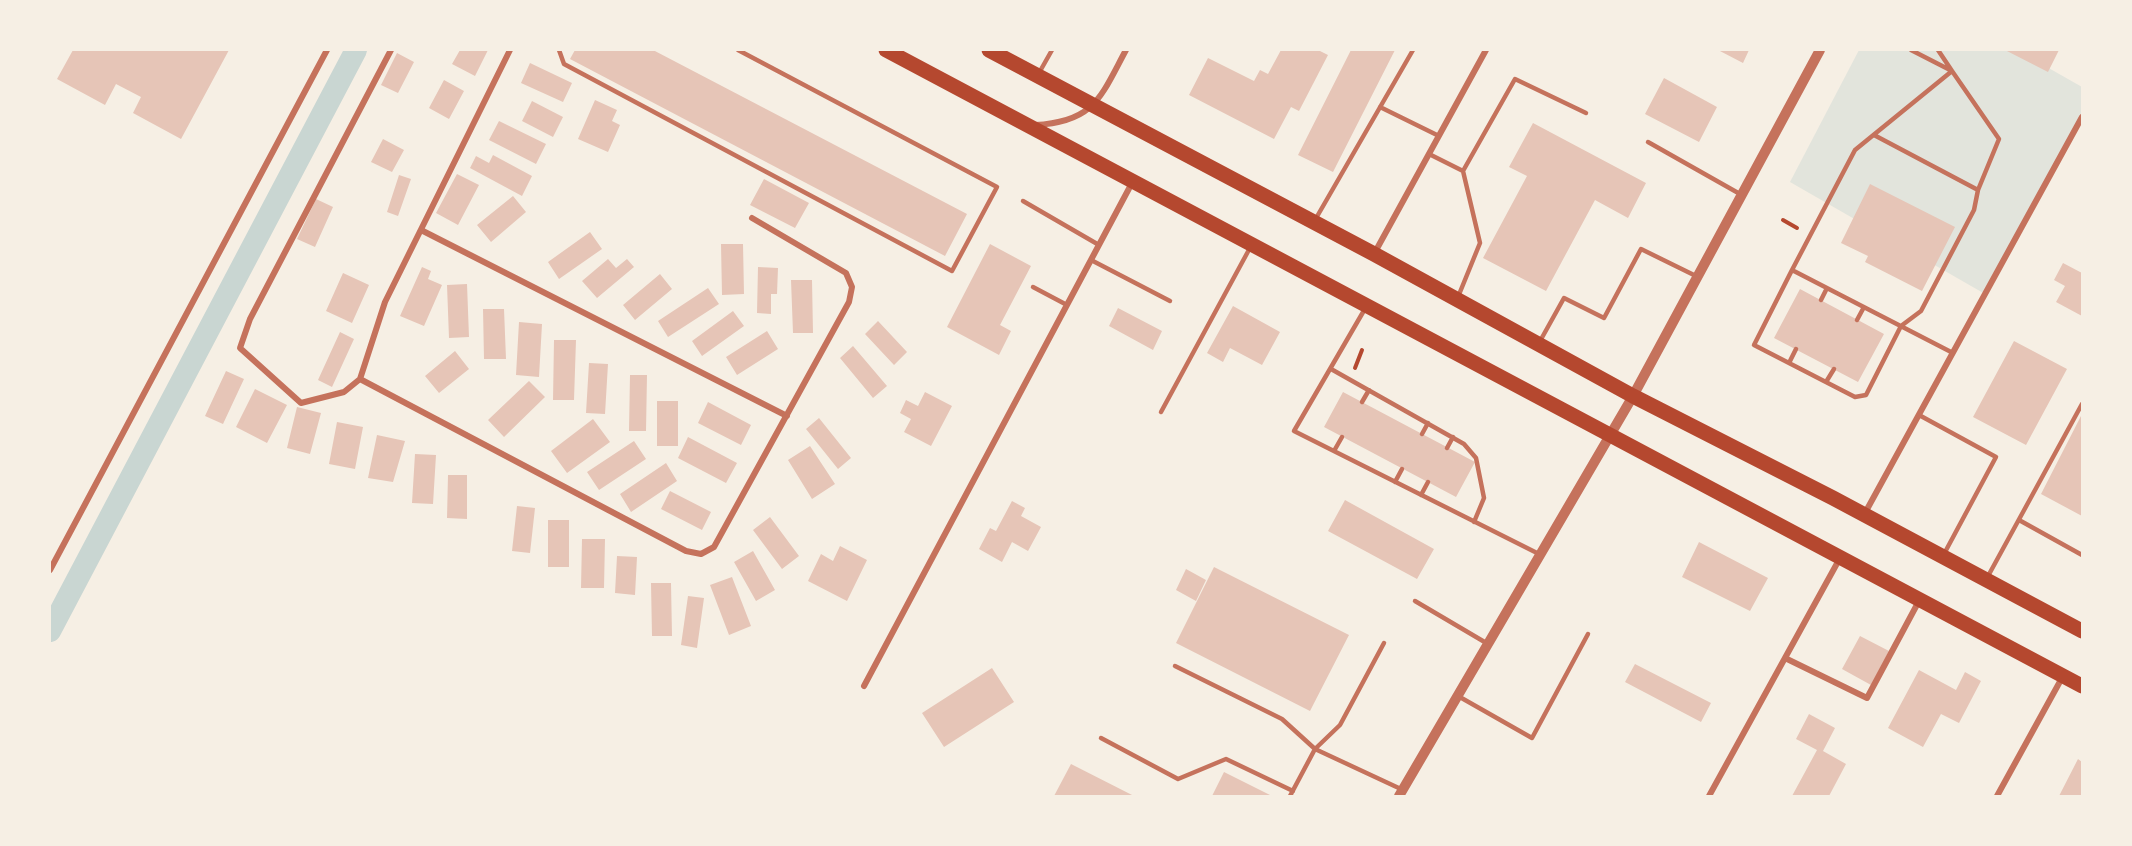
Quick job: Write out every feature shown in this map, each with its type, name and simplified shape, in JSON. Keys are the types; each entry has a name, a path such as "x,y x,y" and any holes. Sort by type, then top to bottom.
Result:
{"main road":[{"path":"886,50 2082,686"},
{"path":"989,50 1374,254 1633,396 2082,631"}],"street":[{"path":"50,570 327,50"},
{"path":"391,50 250,319 240,348 301,403 344,392 360,379 385,302 510,50"},
{"path":"1028,125 1062,124 1095,106 1126,50"},
{"path":"1374,254 1486,50"},
{"path":"1401,793 1633,396 1698,278 1740,194 1820,50"},
{"path":"1864,515 2082,117"},
{"path":"864,686 1133,180"},
{"path":"360,379 686,551 701,554 714,547 849,302 852,287 846,273 752,218"},
{"path":"421,230 787,416"},
{"path":"1709,796 1840,557"},
{"path":"1785,658 1867,698 1920,599"},
{"path":"1999,796 2064,676"}],"lane":[{"path":"559,50 564,64 952,271 998,187 738,50"},
{"path":"1038,75 1052,50"},
{"path":"1314,222 1413,50"},
{"path":"1911,50 1952,71"},
{"path":"1938,50 1999,139 1978,190 1974,210 1921,311 1901,326 1866,395 1855,397 1754,345 1855,150 1952,71"},
{"path":"1457,300 1480,243 1462,171 1515,79 1586,113"},
{"path":"1380,107 1439,136"},
{"path":"1874,135 1978,190"},
{"path":"1648,142 1740,194"},
{"path":"1429,154 1462,171"},
{"path":"1023,201 1099,245"},
{"path":"1161,412 1252,244"},
{"path":"1538,344 1564,298 1604,318 1641,249 1698,278"},
{"path":"1091,260 1170,301"},
{"path":"1792,270 1953,353"},
{"path":"1033,287 1067,305"},
{"path":"1821,300 1827,288"},
{"path":"1367,305 1294,431 1540,555"},
{"path":"1857,320 1864,307"},
{"path":"1789,363 1796,349"},
{"path":"1330,369 1464,444 1476,458 1484,498 1474,522"},
{"path":"1826,382 1834,369"},
{"path":"1362,402 1369,390"},
{"path":"1986,580 2082,404"},
{"path":"1919,415 1996,457 1942,557"},
{"path":"1422,434 1428,423"},
{"path":"1334,452 1342,436"},
{"path":"1448,448 1453,437"},
{"path":"1395,482 1402,469"},
{"path":"1421,495 1428,482"},
{"path":"2019,520 2082,555"},
{"path":"1416,601 1488,644"},
{"path":"1458,696 1532,738 1588,634"},
{"path":"1290,796 1315,749 1340,725 1384,643"},
{"path":"1175,666 1282,719 1315,749 1401,793"},
{"path":"1101,738 1178,779 1226,759 1293,791"}],"path":[{"path":"1784,220 1797,228"}],"shaded area":[{"path":"1859,50 2017,50 2082,87 2082,117 1985,294 1790,182"}],"building":[{"path":"73,50 229,50 181,139 133,113 141,97 116,84 105,105 57,79"},
{"path":"460,50 488,50 475,76 452,64"},
{"path":"575,50 653,50 967,214 945,256 570,59"},
{"path":"1281,50 1318,50 1328,55 1299,111 1291,107 1274,139 1189,95 1208,58 1254,81 1260,70 1268,74"},
{"path":"1351,50 1395,50 1333,172 1298,155"},
{"path":"1718,50 1749,50 1743,63"},
{"path":"2005,50 2059,50 2048,72"},
{"path":"397,53 414,62 398,93 381,85"},
{"path":"530,63 572,83 563,102 521,83"},
{"path":"1664,78 1717,107 1699,142 1645,114"},
{"path":"444,80 464,91 449,119 429,108"},
{"path":"595,100 617,110 612,121 620,125 608,152 578,139"},
{"path":"532,101 563,117 553,137 522,121"},
{"path":"499,121 546,144 536,164 489,140"},
{"path":"1533,123 1646,183 1628,218 1595,200 1546,291 1483,258 1527,176 1509,167"},
{"path":"383,139 404,150 392,172 371,162"},
{"path":"493,155 532,176 522,196 470,168 476,156 489,163"},
{"path":"457,174 479,185 458,225 436,213"},
{"path":"399,175 411,179 398,216 387,212"},
{"path":"764,179 809,203 795,228 750,205"},
{"path":"1870,184 1955,227 1922,291 1865,262 1868,256 1841,243"},
{"path":"513,196 526,212 491,242 477,225"},
{"path":"316,199 333,207 315,247 297,239"},
{"path":"590,232 602,249 559,279 548,262"},
{"path":"721,244 743,244 744,294 722,295"},
{"path":"990,244 1031,266 1000,325 1011,331 999,355 947,327"},
{"path":"608,259 616,268 627,259 634,267 597,298 582,281"},
{"path":"2063,263 2082,273 2082,316 2056,302 2065,286 2054,280"},
{"path":"422,267 431,271 428,279 442,285 424,326 400,316"},
{"path":"758,267 778,268 777,294 771,294 771,314 757,313"},
{"path":"343,273 369,285 352,323 326,311"},
{"path":"660,274 672,289 635,320 623,305"},
{"path":"791,280 812,280 813,333 793,333"},
{"path":"467,284 469,337 449,338 447,285"},
{"path":"708,288 719,304 668,337 658,321"},
{"path":"1800,289 1884,334 1858,382 1774,338"},
{"path":"1233,306 1280,332 1262,365 1230,348 1223,362 1207,353"},
{"path":"1118,308 1162,331 1153,350 1109,326"},
{"path":"483,309 504,309 506,359 484,359"},
{"path":"733,311 744,326 702,356 692,341"},
{"path":"878,321 907,352 894,365 865,334"},
{"path":"519,322 542,324 539,377 516,375"},
{"path":"767,331 778,349 737,375 726,357"},
{"path":"340,332 354,339 332,387 318,380"},
{"path":"554,340 576,340 574,400 553,400"},
{"path":"2014,341 2067,369 2026,445 1973,417"},
{"path":"853,346 887,386 873,398 840,358"},
{"path":"455,351 469,369 439,393 425,376"},
{"path":"589,363 608,364 605,414 586,413"},
{"path":"226,371 244,379 223,424 205,416"},
{"path":"630,375 647,375 646,431 629,431"},
{"path":"529,381 545,397 504,437 488,420"},
{"path":"255,389 287,405 267,443 236,427"},
{"path":"925,392 952,406 931,446 904,432 911,419 900,413 906,400 918,406"},
{"path":"1343,392 1475,462 1456,497 1324,427"},
{"path":"657,401 678,401 678,446 657,446"},
{"path":"708,402 751,425 741,445 698,423"},
{"path":"297,407 321,413 310,454 287,448"},
{"path":"2082,414 2082,516 2041,494"},
{"path":"819,418 851,458 838,469 806,429"},
{"path":"593,419 610,442 567,473 551,451"},
{"path":"337,422 363,427 355,469 329,464"},
{"path":"377,435 405,441 393,482 368,478"},
{"path":"688,437 737,463 726,483 678,458"},
{"path":"634,441 646,459 599,490 587,472"},
{"path":"810,446 835,484 812,499 788,460"},
{"path":"415,454 436,455 433,504 412,503"},
{"path":"666,463 677,481 631,512 620,494"},
{"path":"448,475 467,475 467,519 447,518"},
{"path":"670,491 711,512 702,530 661,509"},
{"path":"1345,500 1434,549 1417,579 1328,531"},
{"path":"1012,501 1025,508 1021,516 1041,527 1028,551 1012,542 1002,562 979,549 990,528 996,531"},
{"path":"517,506 535,508 530,553 512,551"},
{"path":"770,517 799,556 782,569 753,530"},
{"path":"548,520 569,520 569,567 548,567"},
{"path":"582,539 605,539 604,588 581,588"},
{"path":"1699,542 1768,578 1750,611 1682,577"},
{"path":"840,546 867,560 847,601 808,581 821,554 833,561"},
{"path":"753,551 775,590 756,601 734,562"},
{"path":"617,556 637,557 635,595 615,593"},
{"path":"1214,567 1349,635 1310,711 1176,643"},
{"path":"1186,569 1206,580 1196,601 1176,590"},
{"path":"732,577 751,626 729,635 710,585"},
{"path":"651,583 671,583 672,636 652,636"},
{"path":"688,596 704,598 697,648 681,645"},
{"path":"1860,636 1889,651 1871,685 1842,669"},
{"path":"1635,664 1711,703 1701,722 1625,682"},
{"path":"992,668 1014,702 944,747 922,713"},
{"path":"1919,670 1956,690 1965,672 1981,681 1959,723 1941,714 1923,747 1888,728"},
{"path":"1809,714 1835,728 1823,751 1846,764 1829,796 1792,796 1817,750 1796,739"},
{"path":"2078,759 2082,762 2082,796 2059,796"},
{"path":"1071,764 1134,796 1054,796"},
{"path":"1224,772 1272,796 1212,796"}],"waterway":[{"path":"50,631 356,50"}]}
